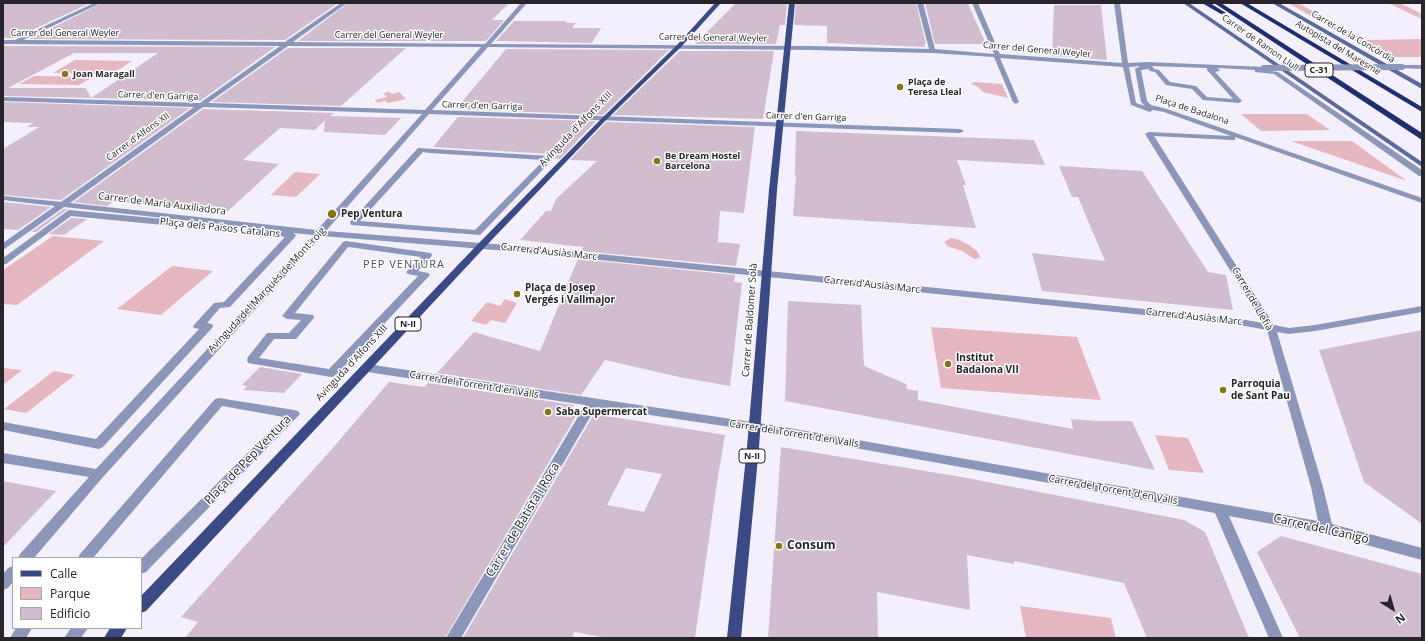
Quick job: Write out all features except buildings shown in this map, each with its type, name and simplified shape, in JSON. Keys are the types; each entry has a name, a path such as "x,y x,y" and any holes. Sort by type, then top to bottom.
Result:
{"highway":[{"path":"1205,3 1275,40"},
{"name":"C-31","path":"1217,3 1422,137"},
{"name":"Autopista del Maresme","path":"1243,3 1422,110"}],"main road":[{"name":"Avinguda d'Alfons XIII","path":"142,605 481,246 604,119 679,46 718,3"},
{"name":"Carrer de Baldomer Solà","path":"734,638 755,426 773,190 792,3"},
{"path":"111,638 119,629"}],"street":[{"path":"3,47 98,3"},
{"name":"Carrer d'Alfons XII","path":"3,247 344,3"},
{"name":"Avinguda del Marquès de Mont-roig","path":"26,557 98,474 319,233 524,3"},
{"path":"920,3 932,51"},
{"path":"974,3 998,56 996,58 1016,102"},
{"path":"1117,3 1121,39 1126,65"},
{"name":"Carrer de Ramon Llull","path":"1186,3 1422,165"},
{"name":"Carrer de la Concòrdia","path":"1275,3 1422,87"},
{"name":"Carrer del General Weyler","path":"3,42 679,46 932,51 1126,65 1147,64 1264,68 1422,67"},
{"name":"Plaça de Badalona","path":"1126,65 1133,104 1422,206"},
{"name":"Plaça de Badalona","path":"1422,174 1273,72 1209,70 1239,101 1205,99 1194,87 1168,84 1157,71 1152,70 1150,67 1138,69 1144,102 1148,106 1165,110 1422,201"},
{"name":"Carrer d'en Garriga","path":"3,100 960,131"},
{"name":"Carrer de Llefià","path":"1232,138 1149,134 1271,328 1318,488 1326,528"},
{"path":"421,150 550,158 477,233 354,223 421,150"},
{"name":"Carrer de Maria Auxiliadora","path":"3,198 319,233"},
{"name":"Plaça dels Països Catalans","path":"3,262 69,213 292,235 227,305 218,305 198,326 208,326 99,444 3,426"},
{"name":"Carrer d'Ausiàs Marc","path":"319,233 481,246 1234,321 1289,331 1315,328 1422,309"},
{"path":"346,244 428,255 411,272 425,275 331,373 252,360 272,335 292,337 309,317 287,316 346,244"},
{"name":"Carrer del Torrent d'en Valls","path":"367,368 592,403 755,426 1219,508"},
{"name":"Plaça de Pep Ventura","path":"86,557 219,402 294,414 142,567"},
{"name":"Carrer de Batista i Roca","path":"453,638 592,403"},
{"path":"3,458 98,474"},
{"path":"1219,508 1276,638"},
{"name":"Carrer del Canigó","path":"1219,508 1326,528 1422,554"},
{"path":"3,584 12,573"},
{"path":"16,638 24,629"},
{"path":"71,638 80,629"}],"green space":[{"path":"1288,3 1298,3 1365,40 1422,39 1422,57 1383,57"},
{"path":"1388,3 1400,3 1422,14 1422,19"},
{"path":"75,60 132,61 112,74 53,73"},
{"path":"34,76 93,77 79,85 19,84"},
{"path":"972,82 1002,84 1008,98 983,92 972,84"},
{"path":"389,92 392,94 399,92 406,99 388,103 385,101 378,103 375,100 387,97 383,93"},
{"path":"1241,114 1307,114 1330,130 1261,131"},
{"path":"1291,141 1352,141 1407,181"},
{"path":"295,172 320,174 296,197 271,195"},
{"path":"53,236 104,241 17,305 3,304 3,270"},
{"path":"951,238 957,239 969,245 978,252 980,258 974,259 962,251 949,247 944,242"},
{"path":"172,266 213,271 161,315 117,309"},
{"path":"505,299 517,303 505,323 491,320 486,325 471,321 487,302 500,306"},
{"path":"931,327 1077,337 1101,400 941,388"},
{"path":"3,368 22,370 3,385"},
{"path":"54,371 75,375 26,413 4,409"},
{"path":"1155,435 1188,438 1204,473 1169,470"},
{"path":"1020,606 1111,618 1116,638 1026,638"}],"place":[{"name":"Joan Maragall","path":"65,74"},
{"name":"Plaça de Teresa Lleal","path":"900,87"},
{"name":"Be Dream Hostel Barcelona","path":"657,161"},
{"name":"Pep Ventura","path":"332,214"},
{"name":"Plaça de Josep Vergés i Vallmajor","path":"517,294"},
{"name":"Institut Badalona VII","path":"948,364"},
{"name":"Parroquia de Sant Pau","path":"1223,390"},
{"name":"Saba Supermercat","path":"548,412"},
{"name":"Consum","path":"779,546"}],"district":[{"name":"PEP VENTURA","path":"404,265"}]}
